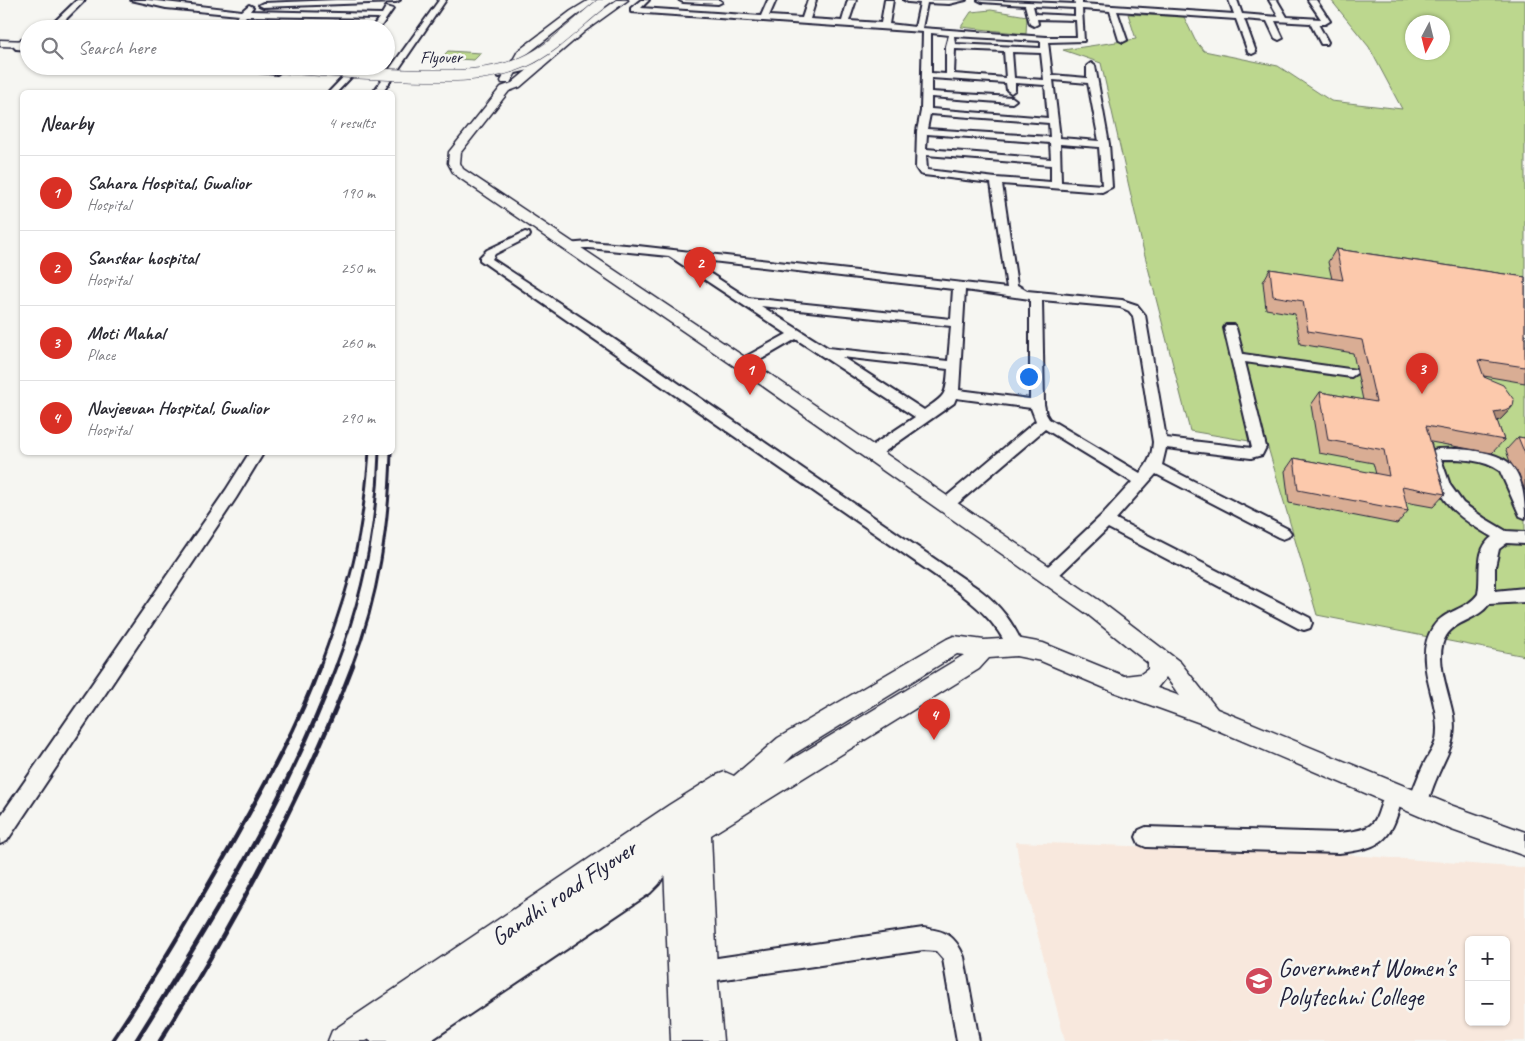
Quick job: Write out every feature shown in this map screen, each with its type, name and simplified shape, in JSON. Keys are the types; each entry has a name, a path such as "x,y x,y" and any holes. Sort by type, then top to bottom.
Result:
{"main road":[{"name":"Flyover","path":"395,75 443,76 479,73 505,68 538,55 600,2 614,0"},
{"path":"623,0 597,17 516,85 505,89 455,152 454,164 458,171 743,364 1049,575 1172,669 1209,716"},
{"path":"505,89 504,85 522,54 574,13 600,2"},
{"path":"0,36 15,42"},
{"path":"0,43 20,43"},
{"name":"Gandhi road Flyover","path":"383,1041 636,856 698,800 954,645 984,649"},
{"path":"675,843 971,662 984,649 1016,647 1043,652 1122,685 1209,716 1452,818 1525,844"},
{"path":"1122,685 1149,682 1158,672 1160,663 1157,656"},
{"path":"684,1041 675,843 698,818 772,762 786,746"},
{"path":"698,830 709,1041"},
{"name":"Gandhi road Flyover","path":"342,1041 636,856 675,843"}],"street":[{"path":"61,20 82,0"},
{"path":"135,0 188,10 244,14 385,16"},
{"path":"239,20 253,3 396,0 382,20"},
{"path":"645,0 634,10 845,23 951,33 1080,40 1078,3"},
{"path":"683,0 719,1 711,15"},
{"path":"764,18 772,0"},
{"path":"805,21 812,0"},
{"path":"845,23 852,0"},
{"path":"886,26 890,0"},
{"path":"908,0 962,0"},
{"path":"982,0 1028,3 1078,3 1125,10 1313,22 1326,21 1312,0"},
{"path":"1122,0 1125,10"},
{"path":"1156,0 1160,12"},
{"path":"1233,0 1252,52"},
{"path":"1273,0 1285,20"},
{"path":"924,1 923,30 926,111 922,131 921,168 924,172 996,181 1107,187 1104,144 1091,66"},
{"path":"1028,3 1041,38 1049,80 1055,140 1056,185"},
{"path":"1113,9 1123,40"},
{"path":"1032,16 1079,18"},
{"path":"1270,19 1279,38"},
{"path":"1313,22 1324,42"},
{"path":"950,76 951,33"},
{"path":"20,41 15,42 15,46 20,47"},
{"path":"950,46 1044,51"},
{"path":"1008,49 1012,118"},
{"path":"410,78 468,77 539,65"},
{"path":"328,75 351,77"},
{"path":"335,90 354,75"},
{"path":"926,75 1010,80 1092,81"},
{"path":"343,90 351,77"},
{"path":"926,94 1012,100"},
{"path":"926,111 1052,121"},
{"path":"922,131 1104,144"},
{"path":"922,152 1056,162"},
{"path":"996,181 1011,286 1019,293"},
{"path":"525,235 491,252 486,257 486,260 604,338 955,580 991,607 1008,626 1016,647"},
{"path":"570,246 589,245 671,253 1129,306 1136,311 1146,344 1160,442 1154,467 1106,520 1049,575"},
{"path":"671,253 925,417"},
{"path":"872,454 949,400 954,366 959,286"},
{"path":"1036,296 1037,404 1039,415 1044,422 1142,481"},
{"path":"746,301 957,323"},
{"path":"1160,442 1251,453 1257,451 1259,447 1230,328"},
{"path":"743,364 797,333"},
{"path":"825,352 954,366"},
{"path":"1236,357 1351,373"},
{"path":"951,393 1037,404"},
{"path":"946,505 1044,422"},
{"path":"1504,538 1464,515 1453,504 1444,490 1434,457 1438,454 1449,454 1492,460 1502,464 1506,468 1525,512"},
{"path":"0,834 6,814 231,494 255,455"},
{"path":"1154,467 1283,532"},
{"path":"1106,520 1304,623"},
{"path":"1418,803 1431,768 1446,737 1445,719 1433,662 1434,642 1439,630 1448,620 1478,606 1485,598 1488,586 1487,568 1493,544 1504,538 1525,538"},
{"path":"1485,598 1525,595"},
{"path":"1146,837 1339,843 1363,841 1378,833 1387,823 1394,794"},
{"path":"410,1041 643,886 652,877 675,843"},
{"path":"704,971 923,939 939,941 948,946 953,958 968,1041"}],"shaded area":[{"name":"Government Women's Polytechni College","path":"1016,842 1325,853 1525,868 1525,1041 1065,1041 1019,862"}],"green space":[{"path":"1331,0 1525,0 1525,656 1317,615 1267,444 1190,431 1142,244 1101,63 1063,50 1136,39 1128,14 1184,17 1195,40 1204,51 1278,66 1331,101 1402,109 1369,47"},
{"path":"991,10 1027,16 1026,34 961,27 971,12"},
{"path":"448,51 481,53 474,60 441,58"}],"building":[{"path":"1336,249 1525,277 1525,367 1478,360 1484,377 1503,385 1514,400 1513,406 1494,412 1504,440 1426,426 1445,494 1402,486 1408,511 1298,490 1294,458 1389,476 1384,450 1328,440 1320,392 1376,402 1362,340 1308,331 1303,301 1273,296 1270,269 1343,280"},
{"path":"1518,437 1525,438 1525,452 1523,449"}],"railway":[{"path":"395,60 438,0"},
{"path":"385,90 447,0"},
{"path":"373,90 384,75"},
{"path":"320,666 350,576 363,508 369,455"},
{"path":"336,666 354,614 367,561 372,534 379,455"},
{"path":"352,666 369,614 381,561 388,507 391,455"},
{"path":"112,1041 172,946 254,804 290,736 320,665"},
{"path":"136,1041 246,858 295,763 337,665"},
{"path":"160,1041 215,950 266,858 312,762 353,665"}],"place":[{"name":"Sanskar hospital","path":"700,288"},
{"name":"Moti Mahal","path":"1422,394"},
{"name":"Sahara Hospital, Gwalior","path":"750,395"},
{"name":"Navjeevan Hospital, Gwalior","path":"934,740"},
{"name":"Government Women's Polytechni College","path":"1259,981"}]}
